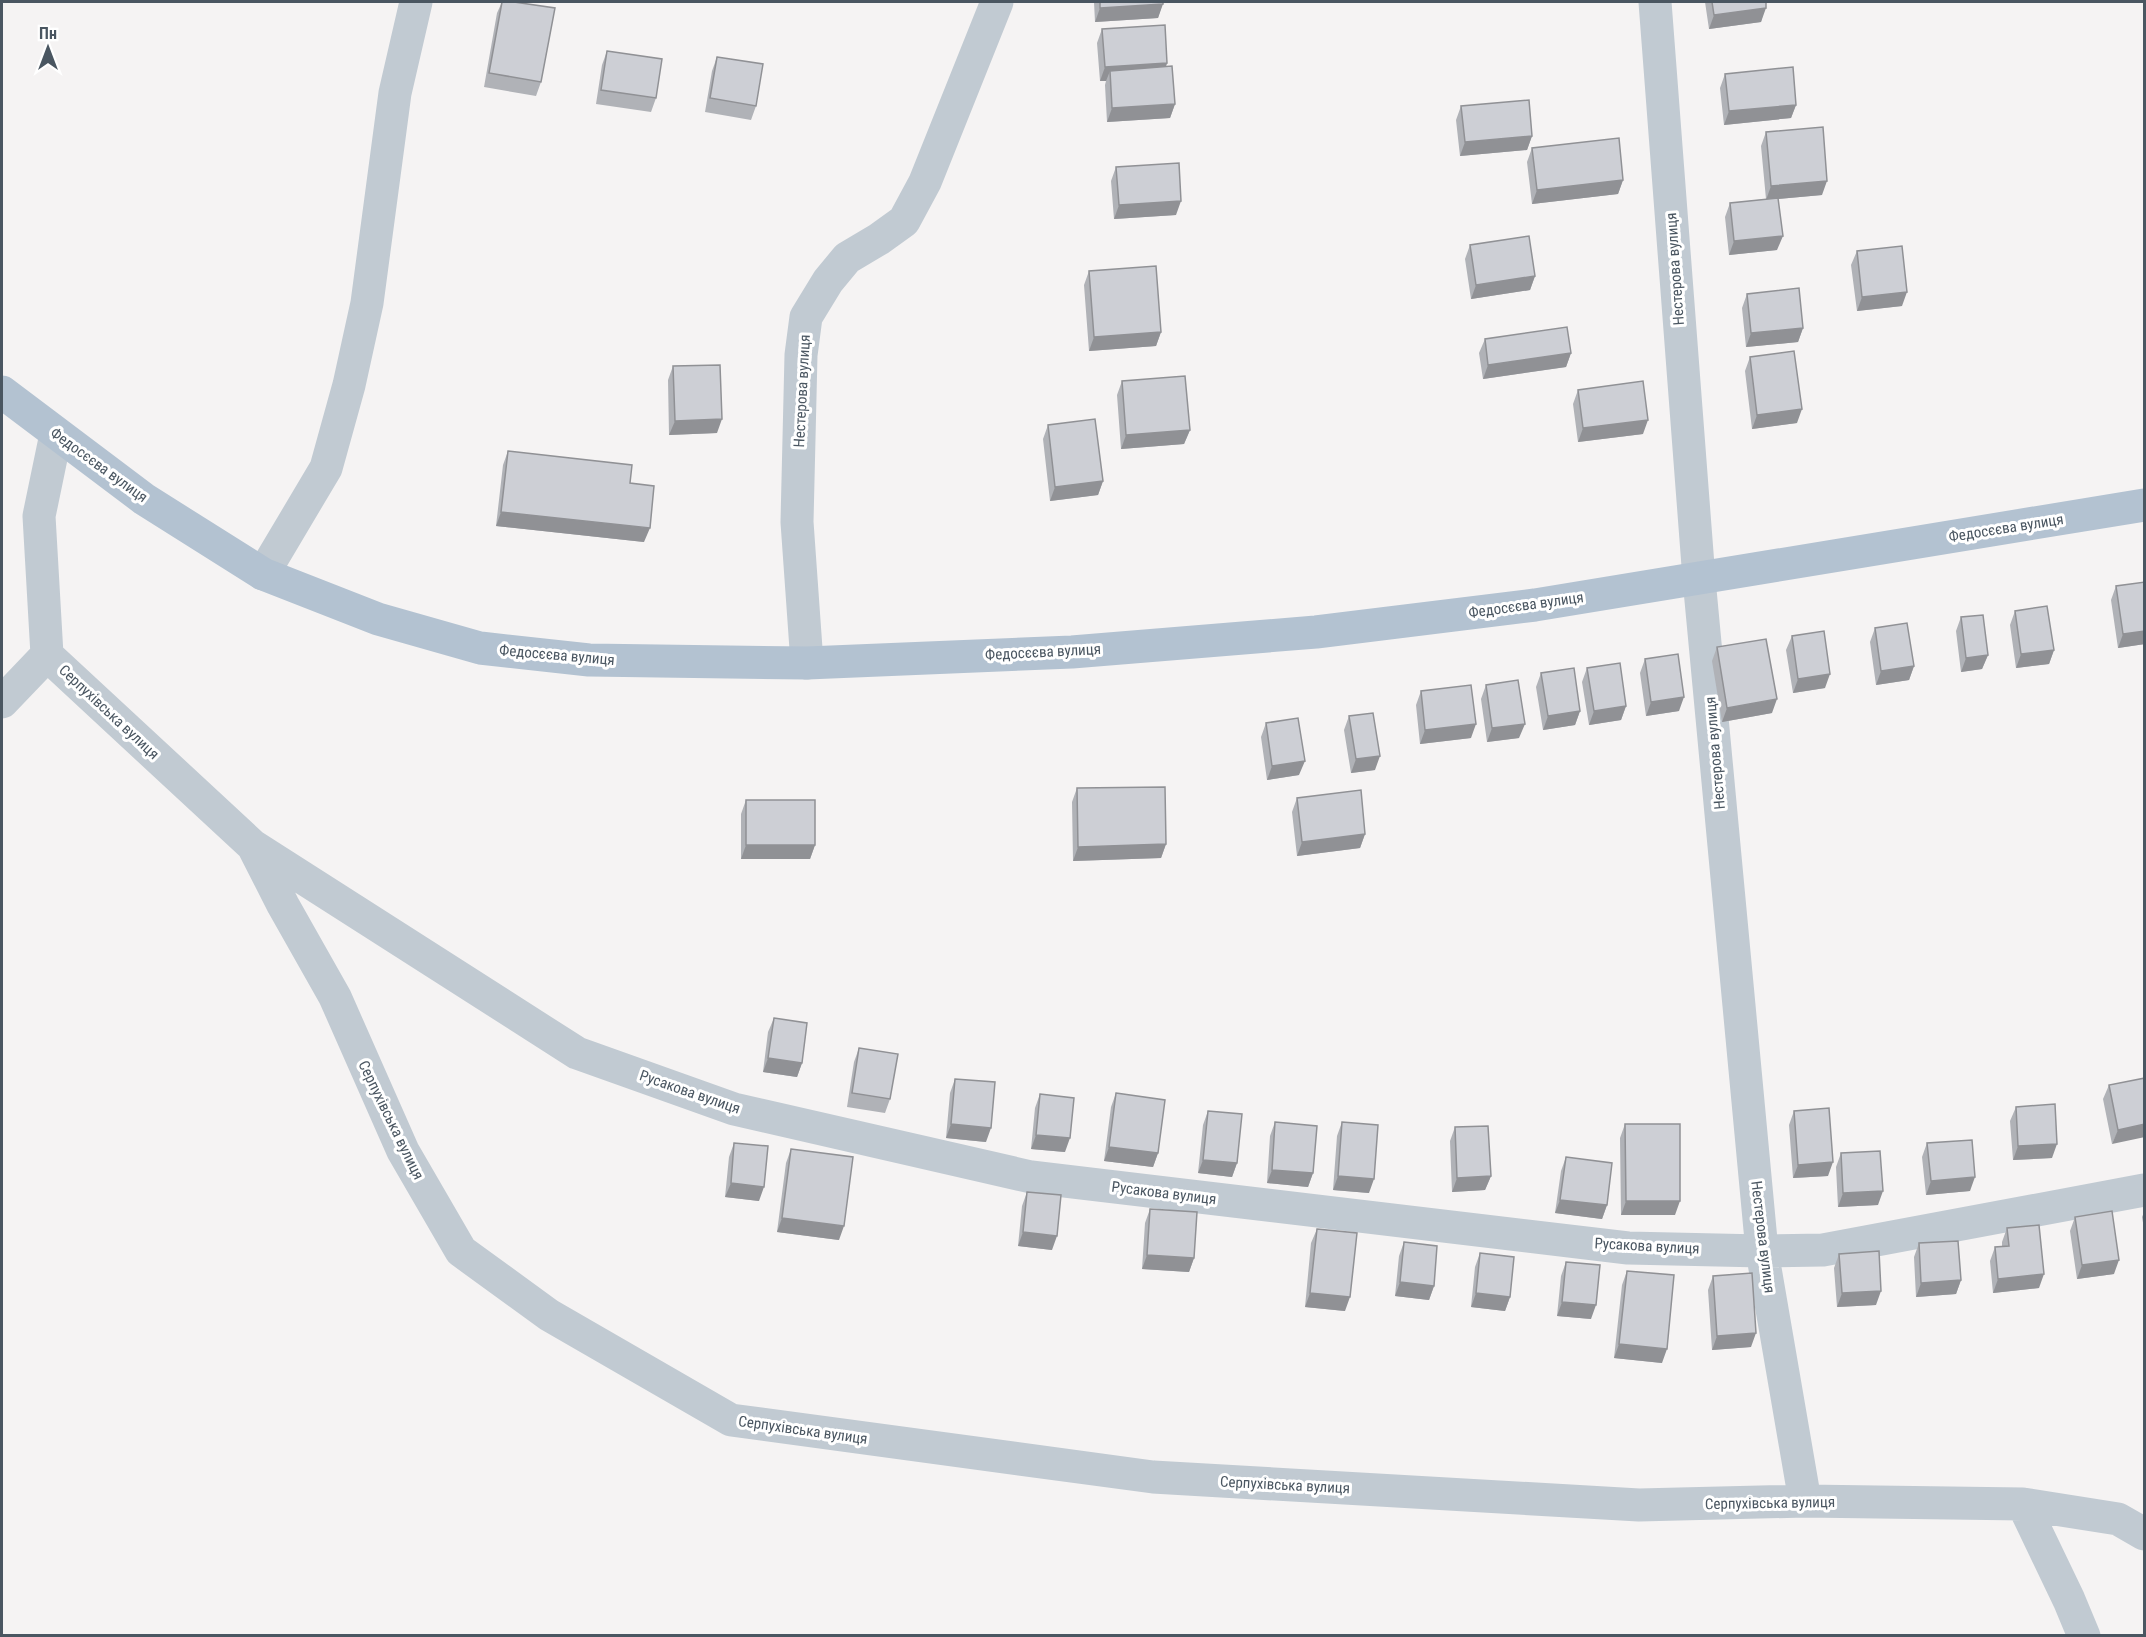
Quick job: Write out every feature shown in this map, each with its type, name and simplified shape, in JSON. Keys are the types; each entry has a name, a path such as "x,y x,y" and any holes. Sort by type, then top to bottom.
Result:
{"main road":[{"name":"Федосєєва вулиця","path":"2,392 144,499 263,574 378,619 480,648 589,660 807,663 1072,652 1316,632 1535,605 2145,505"}],"street":[{"path":"263,574 326,468 350,385 367,303 395,93 416,2"},
{"name":"Нестерова вулиця","path":"807,663 797,522 801,355 806,317 828,281 847,258 904,221 925,182 997,2"},
{"name":"Нестерова вулиця","path":"1655,2 1699,579 1762,1251 1805,1501"},
{"name":"Серпухівська вулиця","path":"56,434 39,516 47,655 254,846 283,905 334,997 403,1151 461,1251 549,1315 731,1420 1153,1477 1639,1505 1805,1501 2023,1504 2118,1519 2145,1534"},
{"path":"2,702 47,655"},
{"name":"Русакова вулиця","path":"254,846 577,1053 734,1109 1031,1177 1628,1248 1762,1251 1823,1250 2145,1190"},
{"path":"2023,1504 2070,1600 2084,1635"}],"building":[{"path":"502,2 555,8 541,82 489,73"},
{"path":"1100,2 1163,2 1163,4 1100,8"},
{"path":"1712,2 1766,2 1766,8 1714,15"},
{"path":"1165,25 1167,63 1105,67 1102,29"},
{"path":"607,51 662,59 656,98 601,90"},
{"path":"717,57 763,64 756,106 710,98"},
{"path":"1172,66 1175,104 1112,108 1110,71"},
{"path":"1793,67 1796,105 1729,111 1725,74"},
{"path":"1529,100 1532,136 1465,142 1461,106"},
{"path":"1823,127 1827,181 1771,186 1766,132"},
{"path":"1619,138 1623,180 1537,190 1532,148"},
{"path":"1179,163 1181,201 1119,205 1116,167"},
{"path":"1778,198 1783,236 1734,241 1730,203"},
{"path":"1529,236 1535,276 1476,285 1470,245"},
{"path":"1902,246 1907,292 1862,297 1857,251"},
{"path":"1156,266 1161,332 1094,337 1089,271"},
{"path":"1799,288 1803,328 1751,333 1747,294"},
{"path":"1567,327 1571,353 1488,365 1485,339"},
{"path":"1794,351 1802,409 1757,415 1750,357"},
{"path":"720,365 722,419 675,421 673,366"},
{"path":"1185,376 1190,430 1126,435 1122,381"},
{"path":"1643,381 1648,420 1583,428 1578,390"},
{"path":"1095,419 1103,481 1055,487 1048,425"},
{"path":"508,451 632,465 630,483 654,486 650,528 501,512"},
{"path":"2145,582 2145,631 2123,634 2116,586"},
{"path":"2047,606 2054,650 2021,654 2015,611"},
{"path":"1983,615 1988,655 1966,658 1961,617"},
{"path":"1907,623 1914,666 1881,671 1875,628"},
{"path":"1824,631 1830,674 1798,679 1792,636"},
{"path":"1766,639 1777,699 1727,708 1717,647"},
{"path":"1678,654 1684,697 1651,702 1645,659"},
{"path":"1620,663 1626,706 1594,711 1587,668"},
{"path":"1574,668 1580,711 1548,716 1541,673"},
{"path":"1518,680 1525,724 1492,728 1486,685"},
{"path":"1471,685 1476,724 1425,730 1421,691"},
{"path":"1373,713 1380,756 1356,759 1349,716"},
{"path":"1298,718 1305,761 1272,766 1266,723"},
{"path":"1165,787 1166,844 1078,847 1077,788"},
{"path":"1361,790 1365,834 1302,842 1297,798"},
{"path":"746,800 815,800 815,845 746,845"},
{"path":"774,1018 807,1023 802,1063 768,1058"},
{"path":"859,1048 898,1054 890,1099 852,1093"},
{"path":"2145,1078 2145,1124 2118,1130 2109,1085"},
{"path":"955,1079 995,1082 991,1128 951,1124"},
{"path":"1116,1093 1165,1100 1158,1153 1109,1147"},
{"path":"1040,1094 1074,1098 1070,1138 1036,1135"},
{"path":"2055,1104 2057,1144 2018,1146 2016,1107"},
{"path":"1829,1108 1833,1162 1798,1165 1794,1111"},
{"path":"1208,1111 1242,1114 1237,1163 1203,1160"},
{"path":"1275,1122 1317,1126 1313,1173 1272,1170"},
{"path":"1342,1122 1378,1125 1374,1179 1338,1176"},
{"path":"1625,1124 1680,1124 1680,1201 1626,1201"},
{"path":"1488,1126 1491,1176 1457,1178 1455,1127"},
{"path":"1972,1140 1975,1177 1931,1181 1927,1143"},
{"path":"734,1143 768,1146 764,1187 731,1183"},
{"path":"791,1149 853,1157 844,1226 782,1218"},
{"path":"1880,1151 1883,1191 1843,1193 1841,1153"},
{"path":"1566,1157 1612,1163 1607,1205 1560,1200"},
{"path":"1027,1192 1061,1195 1057,1236 1023,1232"},
{"path":"1150,1209 1197,1212 1194,1258 1147,1255"},
{"path":"2112,1211 2119,1260 2082,1265 2075,1217"},
{"path":"2039,1225 2044,1274 1998,1279 1995,1247 2009,1246 2007,1228"},
{"path":"1317,1229 1357,1233 1350,1297 1310,1293"},
{"path":"1958,1241 1961,1280 1921,1283 1919,1243"},
{"path":"1404,1242 1437,1246 1434,1286 1400,1282"},
{"path":"1879,1251 1881,1291 1842,1293 1839,1254"},
{"path":"1480,1253 1514,1257 1510,1297 1476,1293"},
{"path":"1566,1262 1600,1265 1596,1305 1562,1302"},
{"path":"1627,1271 1674,1275 1667,1349 1619,1344"},
{"path":"1752,1273 1756,1333 1717,1336 1713,1276"}]}
